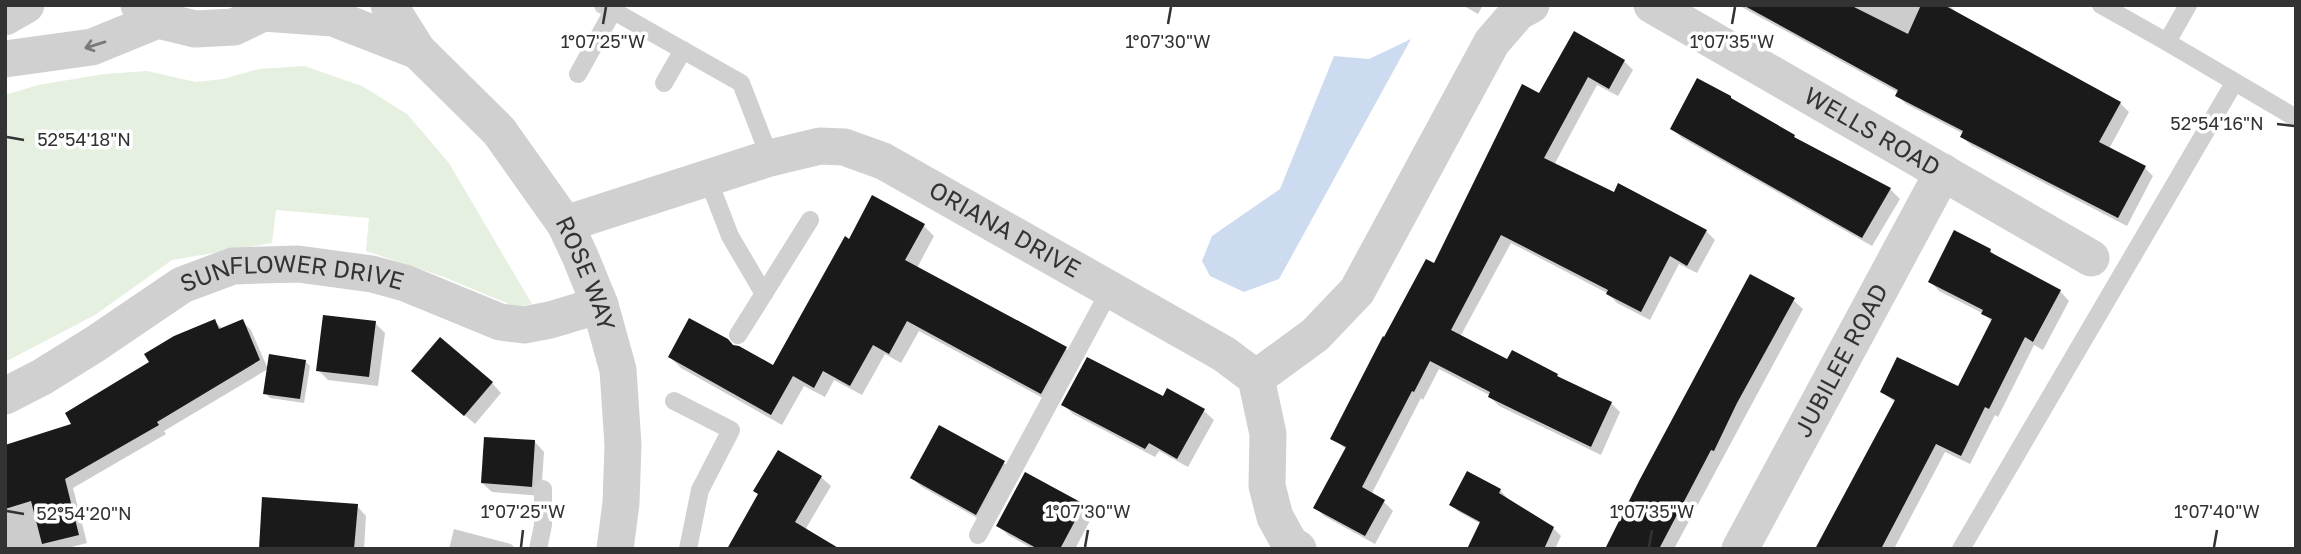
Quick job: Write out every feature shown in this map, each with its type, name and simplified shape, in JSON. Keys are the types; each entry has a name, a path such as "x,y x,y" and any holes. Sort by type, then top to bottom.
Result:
{"street":[{"path":"5,17 26,5"},
{"name":"ROSE WAY","path":"389,5 418,51 499,131 565,224 600,304 618,370 623,445 621,503 615,549"},
{"path":"1298,549 1290,544 1275,517 1267,486 1268,434 1256,377 1315,335 1357,291 1492,42 1518,12 1531,5"},
{"name":"WELLS ROAD","path":"1652,5 2091,258"},
{"path":"5,59 92,47 148,12 195,29 234,27 268,9"},
{"name":"ROSE WAY","path":"268,9 333,18 418,51"},
{"name":"ORIANA DRIVE","path":"565,224 770,158 820,146 844,147 883,161 1224,354 1256,377"},
{"name":"JUBILEE ROAD","path":"1740,549 1943,173"},
{"name":"SUNFLOWER DRIVE","path":"5,396 95,344 182,285 233,266 298,264 372,274 405,283 500,322 524,325 550,320 600,304"}],"lane":[{"path":"2101,5 2296,118"},
{"path":"2167,42 2188,5"},
{"path":"578,74 608,8 741,83 770,158"},
{"path":"664,83 682,50"},
{"path":"1961,549 2234,83 2238,84"},
{"path":"708,178 730,236 764,294"},
{"path":"738,335 810,220"},
{"path":"978,534 1110,290"},
{"path":"674,401 731,429 700,490 688,549"},
{"path":"538,549 543,526 543,488"}],"green space":[{"path":"304,66 362,86 407,114 449,163 532,304 516,307 444,277 366,251 369,218 276,210 272,243 172,260 95,315 5,362 5,95 38,85 104,74 147,71 196,82 223,79 259,69"}],"water":[{"path":"1411,39 1279,279 1244,292 1210,276 1202,261 1212,236 1280,189 1334,56 1369,59"}],"building":[{"path":"1743,5 1850,5 1908,34 1921,5 1944,5 2121,102 2099,142 2146,166 2118,218 1960,137 1963,131 1895,96 1898,90"},
{"path":"1574,31 1625,60 1609,89 1588,77 1544,158 1614,192 1618,183 1707,230 1687,266 1670,256 1641,312 1606,294 1608,290 1501,235 1451,330 1507,359 1512,350 1558,374 1557,376 1612,402 1591,447 1488,397 1490,392 1430,361 1362,487 1385,500 1365,536 1313,508 1346,447 1330,439 1426,259 1434,263 1522,84 1539,93"},
{"path":"1697,78 1731,96 1795,135 1794,137 1891,188 1862,238 1670,129"},
{"path":"872,195 925,224 905,260 1067,347 1041,394 907,321 889,354 873,345 850,386 823,371 814,388 793,376 771,415 668,357 689,318 773,365 845,236 849,239"},
{"path":"1954,230 2061,290 2033,342 2025,337 1989,409 1985,407 1961,456 1936,444 1881,549 1815,549 1895,400 1880,392 1897,357 1958,386 1992,319 1981,314 1983,310 1928,282"},
{"path":"1750,274 1795,298 1659,549 1605,549 1639,481"},
{"path":"323,315 376,321 369,377 316,371"},
{"path":"215,319 219,329 243,319 260,360 157,422 159,425 65,479 79,535 42,544 31,501 5,509 5,445 71,424 65,413 149,362 144,354 174,336"},
{"path":"440,337 493,382 464,416 411,371"},
{"path":"269,354 306,360 300,399 263,394"},
{"path":"1087,357 1163,396 1167,388 1205,409 1177,459 1149,443 1145,449 1061,405"},
{"path":"939,425 1005,461 976,515 910,478"},
{"path":"484,437 535,440 532,487 481,483"},
{"path":"778,450 822,476 795,522 840,549 727,549 758,494 753,491"},
{"path":"1467,471 1501,489 1499,493 1554,527 1544,549 1467,549 1480,522 1449,505"},
{"path":"1025,472 1084,504 1060,549 1038,549 996,526"},
{"path":"262,497 358,504 354,549 259,549"}]}
